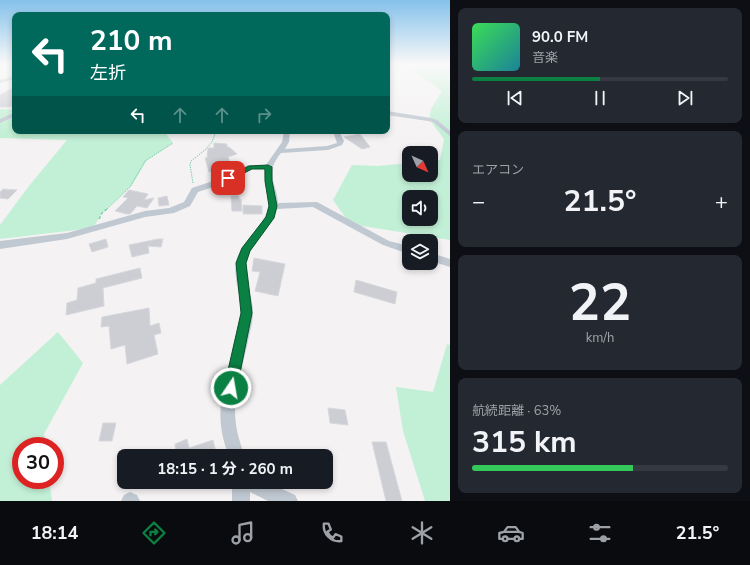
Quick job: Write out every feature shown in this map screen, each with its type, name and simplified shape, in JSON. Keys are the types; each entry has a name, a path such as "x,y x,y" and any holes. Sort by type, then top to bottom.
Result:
{"street":[{"path":"390,113 435,121 450,134"},
{"path":"0,121 12,115"},
{"path":"234,449 226,420 228,401 247,313 241,263 246,250 270,218 273,206 268,181 268,167 281,151 287,134"},
{"path":"281,151 328,148 340,144 341,141 338,134"},
{"path":"0,245 67,236 93,230 145,214 165,212 179,208 187,204 195,190 228,178 251,167 268,167"},
{"path":"273,206 314,204 386,243 402,248"},
{"path":"438,259 450,263"},
{"path":"241,489 241,501"},
{"path":"262,489 274,496 289,501"}],"path":[{"path":"195,190 190,165 192,161 212,142 215,134"},
{"path":"93,230 102,213 130,187 145,161 173,143"}],"green space":[{"path":"437,87 450,87 450,240 438,238 438,234 412,234 350,224 333,200 352,165 378,166 402,164 402,182 438,182 438,160 440,160 444,139 429,119 431,109 442,91"},
{"path":"0,109 12,110 12,112 8,115 12,116 12,134 166,134 173,143 147,160 132,185 102,213 93,228 0,239 0,225 29,186 67,140 0,138"},
{"path":"58,332 83,363 44,434 44,437 12,437 12,489 50,489 52,501 0,501 0,385"},
{"path":"447,344 450,345 450,501 425,501 403,431 396,387 433,392"}],"building":[{"path":"12,89 12,106 0,107 0,95"},
{"path":"360,134 370,147 362,149 344,137"},
{"path":"214,143 227,144 227,147 237,154 228,157 231,166 216,168 218,171 209,172 205,158 207,158 208,148 214,148"},
{"path":"3,189 17,190 8,199 0,198 0,192"},
{"path":"129,190 148,194 144,200 154,198 147,208 137,206 130,214 115,211 128,198 123,197"},
{"path":"167,196 169,205 159,206 158,198"},
{"path":"231,196 239,196 239,199 241,199 242,211 232,211"},
{"path":"243,205 262,206 262,214 243,214"},
{"path":"106,239 108,247 92,252 89,244"},
{"path":"163,239 161,247 148,246 149,253 132,257 129,245"},
{"path":"254,258 285,264 278,296 255,291 260,272 252,271"},
{"path":"140,268 142,278 103,288 104,306 66,315 67,303 77,300 78,288 96,283 96,279"},
{"path":"356,280 397,292 395,304 354,292"},
{"path":"149,308 150,326 159,323 161,333 154,335 158,354 127,364 125,345 111,349 109,326 101,327 102,317"},
{"path":"328,408 345,410 348,425 330,423"},
{"path":"103,423 116,423 112,441 99,441"},
{"path":"187,439 189,448 213,440 215,449 176,449 175,444"},
{"path":"372,442 386,442 402,501 386,501"}],"route":[{"path":"228,178 251,167 268,167 268,181 273,206 270,218 246,250 241,263 247,313 231,388"}]}
